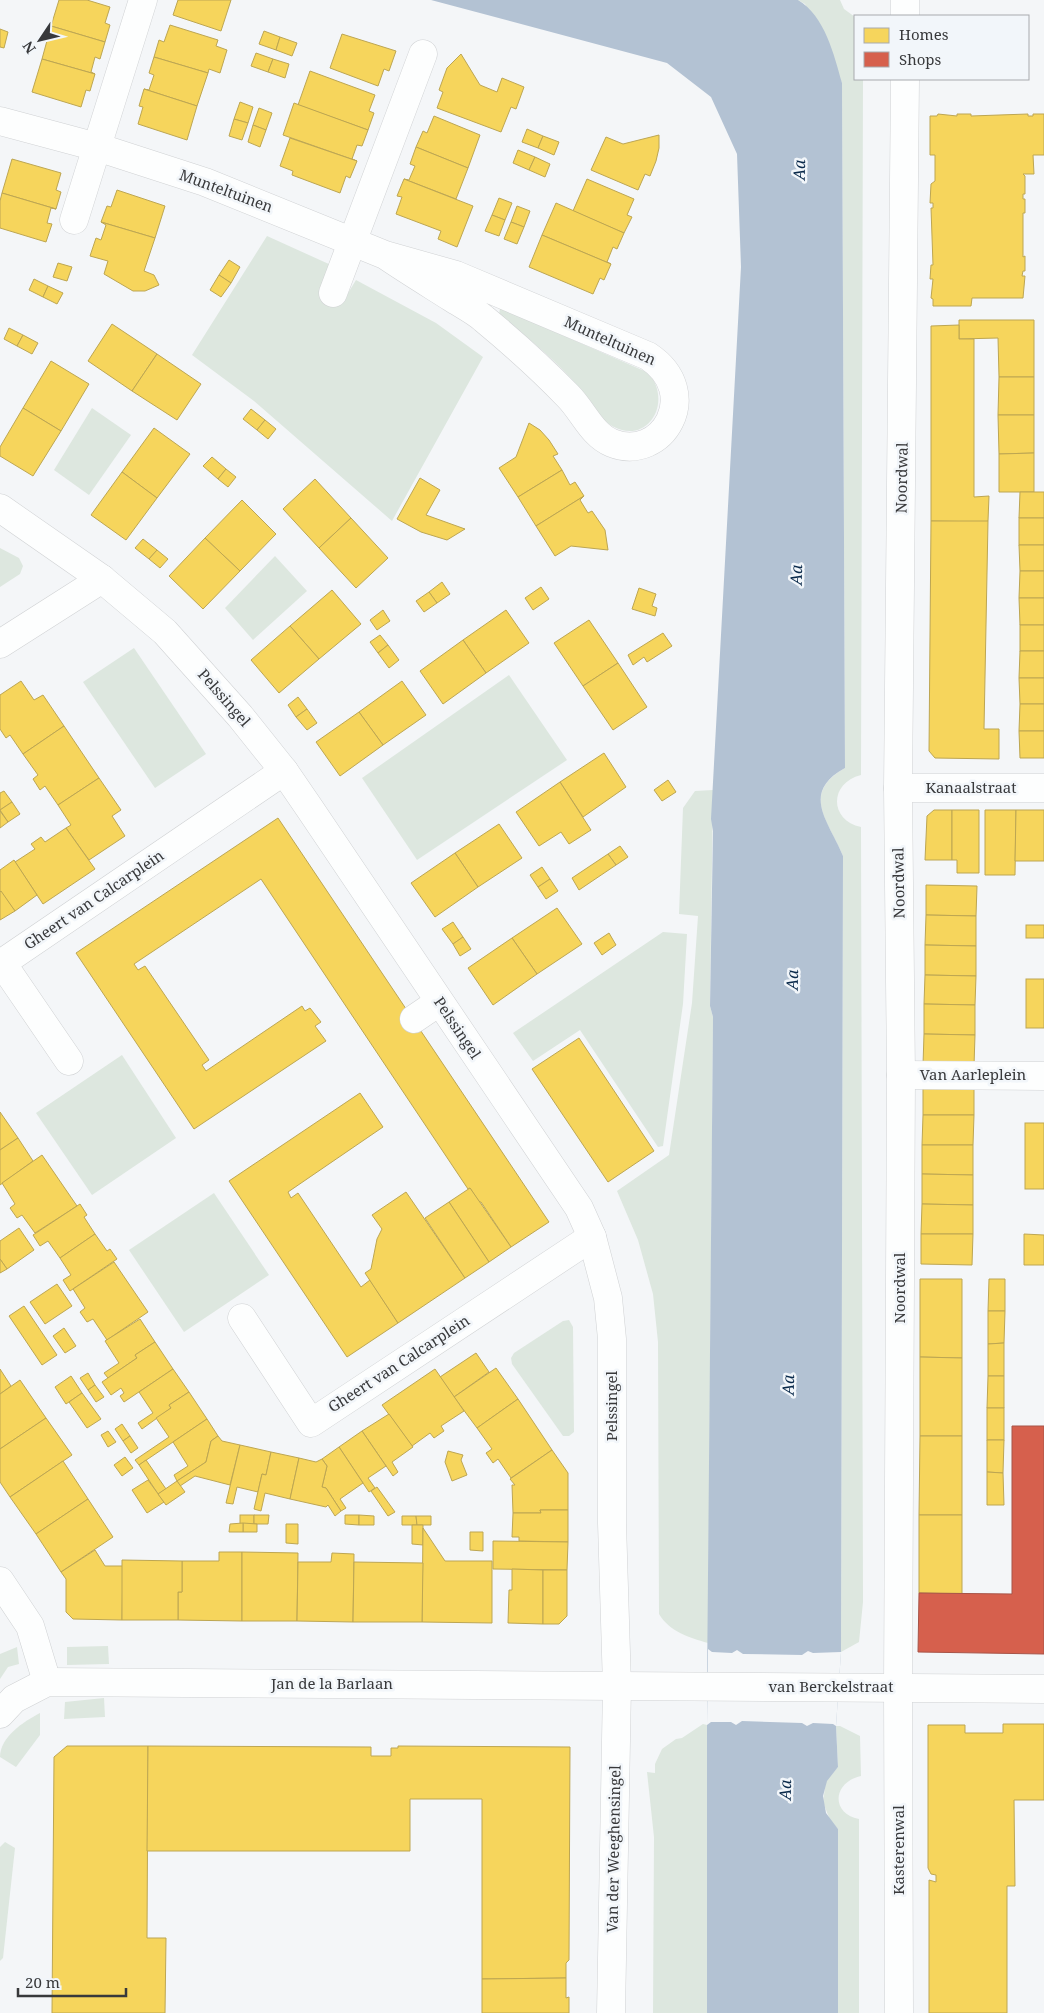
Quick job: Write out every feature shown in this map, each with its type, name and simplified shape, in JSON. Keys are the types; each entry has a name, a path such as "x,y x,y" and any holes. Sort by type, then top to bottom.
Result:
{"street":[{"path":"74,220 143,0"},
{"path":"905,0 905,15"},
{"path":"333,292 423,54"},
{"name":"Noordwal","path":"898,1687 901,1074 898,788 904,80"},
{"name":"Munteltuinen","path":"0,121 97,147 206,182 385,255 456,275 648,356 662,365 671,378 676,393 675,409 668,424 658,435 644,443 628,446 612,443 599,435 570,398 483,317 385,255"},
{"name":"Pelssingel","path":"0,508 102,579 165,632 240,716 284,772 579,1208 592,1237 608,1298 612,1339 612,1522 617,1686"},
{"path":"0,644 102,579"},
{"name":"Gheert van Calcarplein","path":"70,1061 2,962 284,772"},
{"name":"Kanaalstraat","path":"898,788 1044,788"},
{"path":"414,1019 439,1002"},
{"name":"Van Aarleplein","path":"901,1074 1044,1076"},
{"name":"Gheert van Calcarplein","path":"242,1318 311,1422 592,1237"},
{"path":"0,1582 30,1626 48,1682 14,1698 0,1714"},
{"name":"Jan de la Barlaan","path":"48,1682 617,1686"},
{"name":"van Berckelstraat","path":"617,1686 1044,1689"},
{"name":"Van der Weeghensingel","path":"612,2013 617,1686"},
{"name":"Kasterenwal","path":"898,1687 899,2013"}],"shaded area":[{"path":"798,0 840,0 844,9 854,16 854,80 863,80 861,775 850,779 843,786 838,793 837,801 838,810 843,817 850,823 861,827 863,1602 859,1642 841,1652 843,856 826,821 821,799 823,788 831,778 845,768 842,83 805,4"},
{"path":"267,236 331,265 320,294 342,303 356,280 436,323 483,357 392,521 254,401 192,355"},
{"path":"500,308 649,373 656,385 658,397 657,408 653,418 646,426 637,430 626,431 609,424 560,367 531,340 499,315"},
{"path":"92,408 131,435 89,495 54,470"},
{"path":"0,548 19,558 23,566 20,574 0,587"},
{"path":"275,556 307,591 253,640 225,608"},
{"path":"134,648 206,754 155,788 83,682"},
{"path":"509,675 567,760 417,860 362,778"},
{"path":"713,790 710,1006 713,1017 708,1643 674,1630 659,1614 658,1342 653,1294 638,1240 617,1191 669,1155 692,1003 698,916 679,914 683,808 695,791"},
{"path":"663,932 687,934 683,1004 663,1146 658,1147 580,1030 533,1061 513,1033"},
{"path":"122,1055 176,1138 92,1195 36,1113"},
{"path":"214,1193 269,1275 184,1332 129,1250"},
{"path":"569,1320 573,1327 574,1432 569,1436 563,1436 512,1364 511,1358 514,1353 563,1321"},
{"path":"108,1646 109,1664 67,1665 67,1647"},
{"path":"17,1647 19,1664 8,1667 0,1679 0,1654"},
{"path":"104,1698 105,1717 64,1719 65,1702"},
{"path":"40,1713 40,1735 16,1767 0,1757 1,1750 8,1737 20,1726"},
{"path":"703,1724 707,1725 713,1787 712,2013 653,2013 654,1837 647,1772 655,1773 655,1764 662,1749"},
{"path":"836,1726 840,1726 860,1736 861,1776 845,1784 840,1791 839,1798 843,1811 859,1819 859,2013 838,2013 838,1829 830,1820 823,1802 826,1781 838,1767"},
{"path":"5,1842 15,1848 3,1958 0,1961 0,1847"}],"water":[{"name":"Aa","path":"431,0 798,0 807,7 822,26 832,49 842,83 845,768 831,778 823,788 821,798 826,820 843,856 841,1652 836,1726 838,1767 827,1781 823,1796 826,1813 838,1829 838,2013 707,2013 707,1686 713,1017 710,1006 713,831 711,819 741,267 737,154 711,97 667,63"}],"pier":[{"path":"708,1649 712,1652 732,1653 737,1650 743,1654 802,1655 808,1651 813,1653 841,1652 836,1726 833,1724 813,1723 807,1726 802,1723 742,1721 736,1725 731,1722 711,1722 707,1725"}],"building: Homes":[{"path":"59,0 87,0 110,7 105,23 110,25 105,42 51,26"},
{"path":"178,0 231,0 221,31 173,15"},
{"path":"170,25 218,40 216,46 227,50 220,73 209,69 208,73 154,57 159,40 164,42"},
{"path":"51,26 105,42 100,59 95,57 91,72 95,74 42,59"},
{"path":"0,29 8,32 4,48 0,47"},
{"path":"264,31 280,37 276,50 259,44"},
{"path":"342,34 396,51 389,71 384,69 378,86 330,68"},
{"path":"280,37 297,43 292,56 276,50"},
{"path":"256,53 273,59 268,72 251,66"},
{"path":"461,54 480,85 497,92 502,78 524,87 516,109 511,107 501,132 437,108 443,92 439,90 447,68"},
{"path":"154,57 208,73 197,106 144,89 149,90 154,75 149,73"},
{"path":"42,59 95,74 90,91 86,90 81,107 32,92"},
{"path":"273,59 289,64 285,78 268,72"},
{"path":"310,71 375,95 369,111 374,113 368,130 298,105"},
{"path":"144,89 197,106 187,140 138,124 143,107 139,106"},
{"path":"240,102 253,107 248,123 234,119"},
{"path":"294,103 368,130 362,146 357,145 352,159 357,161 283,135"},
{"path":"259,108 272,113 266,130 253,125"},
{"path":"938,114 957,116 957,114 971,114 971,116 1028,114 1028,116 1033,116 1033,114 1044,114 1044,155 1033,155 1034,174 1023,174 1025,176 1025,194 1023,194 1025,213 1023,213 1023,257 1025,256 1025,271 1023,271 1022,276 1025,276 1023,298 972,298 971,306 933,306 933,299 931,298 933,279 930,279 931,265 933,265 931,208 933,208 933,203 930,203 931,184 935,181 935,155 930,155 930,116 937,116"},
{"path":"434,116 480,135 468,168 416,147 423,131 427,133"},
{"path":"234,119 248,123 242,140 229,136"},
{"path":"253,125 266,130 260,147 248,142"},
{"path":"527,129 543,136 538,148 522,142"},
{"path":"659,135 656,161 650,176 645,174 638,190 591,170 606,137 623,144"},
{"path":"543,136 559,142 554,155 538,148"},
{"path":"290,138 357,161 350,178 346,176 340,193 292,175 293,171 280,166"},
{"path":"416,147 468,168 456,199 404,179 409,180 415,166 410,164"},
{"path":"518,150 535,157 529,170 513,163"},
{"path":"535,157 550,164 545,177 529,170"},
{"path":"12,159 61,173 56,190 61,192 56,209 2,193"},
{"path":"404,179 473,206 457,247 438,239 441,231 396,214 402,197 397,196"},
{"path":"587,179 634,199 627,215 632,217 624,233 573,211"},
{"path":"117,190 165,206 155,238 101,222 107,206 111,207"},
{"path":"2,193 56,209 51,208 47,223 52,224 46,242 0,228 0,201"},
{"path":"499,198 512,203 505,220 492,215"},
{"path":"556,203 624,233 617,249 613,247 607,262 611,264 542,235"},
{"path":"517,206 530,211 524,227 511,222"},
{"path":"492,215 505,220 499,236 485,231"},
{"path":"101,222 155,238 144,271 154,275 159,285 145,291 133,291 104,274 108,261 90,256 96,238 101,240 106,225"},
{"path":"511,222 524,227 517,244 504,239"},
{"path":"542,235 611,264 604,280 600,278 593,294 529,267"},
{"path":"229,260 240,267 231,283 219,275"},
{"path":"58,263 72,267 67,281 53,277"},
{"path":"219,275 231,283 221,297 210,290"},
{"path":"34,279 48,286 43,297 29,290"},
{"path":"48,286 63,293 57,304 43,297"},
{"path":"959,320 1034,320 1034,377 999,377 998,338 959,339"},
{"path":"112,324 157,354 132,391 88,361"},
{"path":"959,325 959,339 974,339 974,497 989,496 988,521 986,522 931,521 931,326"},
{"path":"9,328 23,335 17,346 4,339"},
{"path":"23,335 38,343 32,354 17,346"},
{"path":"157,354 201,384 177,420 132,391"},
{"path":"51,361 89,384 61,431 23,408"},
{"path":"999,377 1034,377 1034,415 998,415"},
{"path":"23,408 61,431 33,476 0,456 0,447"},
{"path":"251,409 265,420 257,430 243,419"},
{"path":"998,415 1034,415 1034,453 999,454"},
{"path":"265,420 276,429 268,439 257,430"},
{"path":"529,423 540,430 549,440 558,454 553,456 562,470 518,497 499,468 516,457"},
{"path":"154,428 190,454 157,498 122,472"},
{"path":"1034,453 1034,492 999,492 999,454"},
{"path":"212,457 226,469 218,479 203,466"},
{"path":"226,469 236,477 228,487 218,479"},
{"path":"562,470 570,485 575,482 584,496 536,526 518,497"},
{"path":"122,472 157,498 126,540 91,515"},
{"path":"420,478 440,490 426,515 465,529 447,540 421,532 397,519"},
{"path":"315,479 351,518 319,548 283,509"},
{"path":"1020,492 1044,492 1044,518 1019,518"},
{"path":"584,496 580,500 588,513 592,511 605,530 608,550 571,546 555,556 536,526"},
{"path":"242,500 276,534 240,571 205,538"},
{"path":"351,518 388,558 356,588 319,548"},
{"path":"1019,518 1044,518 1044,545 1019,545"},
{"path":"931,521 988,521 984,729 999,729 999,759 935,758 929,751"},
{"path":"205,538 240,571 203,609 169,576"},
{"path":"143,539 157,550 149,559 135,548"},
{"path":"1019,545 1044,545 1044,571 1020,571"},
{"path":"157,550 168,559 160,568 149,559"},
{"path":"1020,571 1044,571 1044,598 1019,598"},
{"path":"442,582 450,594 437,603 429,592"},
{"path":"541,587 549,599 533,610 525,598"},
{"path":"639,588 656,594 652,606 657,608 655,616 632,609"},
{"path":"332,590 361,624 319,659 290,626"},
{"path":"429,592 437,603 424,612 416,601"},
{"path":"1019,598 1044,598 1044,625 1020,625"},
{"path":"383,610 390,621 377,630 370,620"},
{"path":"506,610 529,643 486,673 463,640"},
{"path":"589,620 618,663 583,686 554,643"},
{"path":"1020,625 1044,625 1044,651 1020,651"},
{"path":"290,626 319,659 279,693 251,660"},
{"path":"663,633 672,646 647,662 644,657 633,665 628,655"},
{"path":"380,635 388,645 378,653 370,642"},
{"path":"463,640 486,673 443,704 420,671"},
{"path":"388,645 399,660 389,668 378,653"},
{"path":"1020,651 1044,651 1044,678 1019,678"},
{"path":"618,663 647,707 613,730 583,686"},
{"path":"1019,678 1044,678 1044,704 1020,704"},
{"path":"21,681 34,700 43,695 64,726 23,754 10,735 6,738 0,729 0,695"},
{"path":"402,681 426,715 383,745 359,712"},
{"path":"298,697 307,709 296,717 288,705"},
{"path":"1020,704 1044,704 1044,731 1019,731"},
{"path":"307,709 317,723 307,730 296,717"},
{"path":"359,712 383,745 340,776 316,742"},
{"path":"64,726 99,778 58,805 45,786 40,790 33,779 38,775 23,754"},
{"path":"1019,731 1044,731 1044,758 1020,758"},
{"path":"604,753 626,787 583,817 560,782"},
{"path":"99,778 121,810 112,816 125,836 89,860 66,828 71,825 58,805"},
{"path":"668,780 676,792 662,801 654,790"},
{"path":"560,782 591,830 569,844 561,832 539,846 516,812"},
{"path":"4,791 12,802 0,810 0,793"},
{"path":"12,802 20,814 8,822 0,810"},
{"path":"934,810 952,810 952,860 925,860 927,816"},
{"path":"952,810 979,810 979,873 957,873 957,860 952,860"},
{"path":"985,810 1016,810 1015,875 985,875"},
{"path":"1016,810 1044,810 1044,861 1015,861"},
{"path":"0,811 8,822 0,828"},
{"path":"278,818 549,1222 511,1247 481,1202 479,1202 470,1188 468,1189 261,879 134,964 138,970 145,966 209,1060 202,1065 206,1071 302,1006 305,1011 310,1008 321,1022 315,1026 326,1041 194,1129 76,953"},
{"path":"499,824 522,858 478,887 455,853"},
{"path":"66,828 95,869 43,904 15,862 35,849 31,844 41,837 45,842"},
{"path":"620,846 628,857 616,865 608,854"},
{"path":"455,853 478,887 435,917 411,883"},
{"path":"608,854 616,865 579,890 572,878"},
{"path":"14,860 37,895 15,911 0,892 0,870"},
{"path":"542,867 550,879 538,887 530,875"},
{"path":"550,879 558,891 546,899 538,887"},
{"path":"926,885 977,886 976,916 926,915"},
{"path":"0,892 15,911 0,920"},
{"path":"557,908 582,944 537,974 512,938"},
{"path":"926,915 976,916 976,946 925,945"},
{"path":"453,922 463,937 453,944 442,929"},
{"path":"1026,925 1044,925 1044,938 1026,938"},
{"path":"609,933 616,945 602,955 594,943"},
{"path":"463,937 471,949 460,956 453,944"},
{"path":"512,938 537,974 493,1005 468,968"},
{"path":"925,945 976,946 976,976 925,975"},
{"path":"925,975 976,976 975,1005 924,1004"},
{"path":"1026,979 1044,979 1044,1028 1026,1028"},
{"path":"924,1004 975,1005 975,1035 924,1034"},
{"path":"924,1034 975,1035 974,1066 923,1065"},
{"path":"579,1038 654,1151 608,1182 532,1069"},
{"path":"923,1084 974,1085 974,1115 923,1115"},
{"path":"360,1093 383,1127 288,1192 291,1198 298,1193 361,1287 370,1280 398,1323 347,1357 229,1181"},
{"path":"0,1112 18,1138 0,1150"},
{"path":"923,1115 974,1115 973,1145 922,1145"},
{"path":"1025,1123 1044,1123 1044,1189 1025,1189"},
{"path":"18,1138 33,1161 0,1185 0,1150"},
{"path":"922,1145 973,1145 973,1175 922,1174"},
{"path":"42,1155 77,1206 35,1233 22,1215 17,1218 10,1208 15,1204 2,1183"},
{"path":"922,1174 973,1175 973,1205 922,1204"},
{"path":"470,1188 511,1247 489,1262 449,1202"},
{"path":"406,1192 465,1278 398,1323 365,1273 371,1269 377,1239 382,1229 372,1215"},
{"path":"449,1202 489,1262 465,1278 425,1218"},
{"path":"80,1204 87,1215 84,1217 95,1234 60,1258 48,1241 40,1246 33,1235"},
{"path":"922,1204 973,1205 973,1234 921,1234"},
{"path":"19,1228 34,1250 7,1269 0,1259 0,1241"},
{"path":"95,1234 107,1251 110,1249 117,1259 70,1291 63,1280 71,1275 60,1258"},
{"path":"921,1234 973,1234 972,1265 921,1264"},
{"path":"1024,1234 1044,1235 1044,1265 1024,1265"},
{"path":"0,1259 7,1269 0,1273"},
{"path":"114,1262 148,1312 107,1340 93,1319 87,1322 80,1312 85,1308 73,1289"},
{"path":"920,1279 962,1279 962,1358 920,1357"},
{"path":"989,1279 1005,1279 1005,1311 988,1311"},
{"path":"57,1284 72,1306 45,1324 30,1302"},
{"path":"24,1306 57,1355 42,1365 9,1316"},
{"path":"988,1311 1005,1311 1004,1343 988,1344"},
{"path":"140,1319 155,1342 135,1355 137,1358 108,1378 104,1373 119,1363 105,1341"},
{"path":"64,1328 76,1346 65,1353 53,1336"},
{"path":"155,1342 173,1369 124,1402 120,1396 124,1393 121,1388 111,1395 102,1382 137,1358 135,1355"},
{"path":"1004,1343 1004,1376 988,1376 988,1344"},
{"path":"476,1353 489,1372 454,1397 440,1377"},
{"path":"920,1357 962,1358 962,1436 920,1436"},
{"path":"496,1368 518,1399 477,1428 454,1397"},
{"path":"0,1369 11,1386 0,1394"},
{"path":"173,1369 189,1392 169,1405 171,1408 142,1429 138,1423 153,1413 139,1392"},
{"path":"435,1369 464,1411 441,1426 444,1431 434,1438 430,1433 412,1446 382,1405"},
{"path":"88,1373 95,1385 88,1390 80,1378"},
{"path":"71,1376 82,1393 66,1404 55,1387"},
{"path":"988,1376 1004,1376 1004,1408 987,1408"},
{"path":"20,1380 46,1418 0,1449 0,1394"},
{"path":"95,1385 104,1397 96,1402 88,1390"},
{"path":"189,1392 207,1419 139,1465 135,1460 169,1437 156,1418 171,1408 169,1405"},
{"path":"82,1393 101,1419 87,1428 69,1402"},
{"path":"518,1399 552,1450 511,1478 498,1459 493,1463 486,1453 492,1449 477,1428"},
{"path":"987,1408 1004,1408 1004,1440 987,1440"},
{"path":"389,1414 413,1447 392,1462 398,1472 393,1476 362,1431"},
{"path":"46,1418 72,1455 10,1497 0,1482 0,1449"},
{"path":"207,1419 218,1436 211,1441 206,1462 177,1481 174,1475 188,1466 173,1442"},
{"path":"122,1424 130,1436 123,1441 115,1429"},
{"path":"108,1431 116,1442 108,1447 101,1435"},
{"path":"362,1431 386,1466 368,1478 375,1488 369,1492 339,1447"},
{"path":"130,1436 138,1448 131,1453 123,1441"},
{"path":"218,1436 222,1441 240,1445 230,1485 195,1476 180,1486 177,1481 206,1462 211,1441"},
{"path":"920,1436 962,1436 962,1515 919,1515"},
{"path":"987,1440 1004,1440 1003,1473 987,1472"},
{"path":"240,1445 271,1452 266,1475 262,1474 258,1492 237,1487 233,1504 226,1503"},
{"path":"339,1447 363,1483 340,1499 346,1508 341,1511 326,1488 322,1487 327,1466 322,1459"},
{"path":"552,1450 568,1473 568,1510 540,1510 541,1513 513,1513 512,1485 515,1485 510,1479"},
{"path":"448,1451 463,1455 461,1460 467,1475 452,1481 445,1462"},
{"path":"271,1452 299,1458 290,1499 265,1493 261,1511 254,1509 262,1474 266,1475"},
{"path":"125,1457 133,1468 122,1476 114,1465"},
{"path":"299,1458 316,1462 322,1459 327,1466 322,1487 326,1488 341,1511 335,1516 328,1505 326,1507 290,1499"},
{"path":"146,1460 166,1489 158,1494 139,1465"},
{"path":"63,1461 88,1499 36,1534 10,1497"},
{"path":"987,1472 1003,1473 1004,1505 987,1505"},
{"path":"148,1480 164,1502 147,1513 132,1490"},
{"path":"177,1481 185,1492 166,1505 158,1494"},
{"path":"377,1487 395,1512 388,1516 371,1491"},
{"path":"88,1499 113,1537 61,1572 36,1534"},
{"path":"540,1510 568,1510 568,1542 519,1541 519,1537 512,1537 513,1513 541,1513"},
{"path":"240,1515 254,1515 254,1524 240,1524"},
{"path":"254,1515 269,1515 268,1524 254,1524"},
{"path":"345,1515 359,1515 359,1525 345,1524"},
{"path":"359,1515 374,1516 374,1525 359,1525"},
{"path":"919,1515 962,1515 962,1594 919,1593"},
{"path":"402,1516 416,1516 417,1525 402,1525"},
{"path":"416,1516 431,1516 431,1525 417,1525"},
{"path":"243,1523 257,1524 257,1532 243,1532"},
{"path":"243,1523 243,1532 229,1532 230,1524"},
{"path":"286,1524 298,1524 298,1544 286,1543"},
{"path":"412,1525 423,1525 423,1545 412,1544"},
{"path":"423,1528 445,1561 492,1561 492,1623 422,1622"},
{"path":"470,1532 483,1532 483,1551 470,1550"},
{"path":"493,1541 568,1542 567,1570 493,1569"},
{"path":"95,1550 105,1566 123,1566 122,1620 73,1619 66,1612 66,1579 61,1572"},
{"path":"219,1552 242,1552 242,1621 178,1620 178,1592 182,1592 182,1561 219,1561"},
{"path":"242,1552 298,1553 297,1621 242,1621"},
{"path":"332,1553 354,1554 353,1622 297,1621 298,1562 331,1562"},
{"path":"122,1560 182,1561 182,1592 178,1592 178,1620 122,1620"},
{"path":"354,1562 423,1563 422,1622 353,1622"},
{"path":"512,1569 543,1570 543,1624 508,1623 509,1590 512,1590"},
{"path":"543,1570 567,1570 567,1616 559,1624 543,1624"},
{"path":"1003,1724 1044,1724 1044,1800 1014,1800 1015,1886 1007,1886 1007,2013 929,2013 929,1880 936,1882 936,1875 931,1874 928,1868 928,1725 965,1725 965,1733 1003,1733"},
{"path":"67,1746 148,1746 147,1938 166,1938 165,2013 52,2013 54,1757"},
{"path":"148,1746 371,1747 371,1756 391,1756 391,1748 398,1748 398,1746 570,1747 569,1960 566,1963 566,1978 482,1979 482,1799 410,1799 410,1851 147,1851"},
{"path":"566,1978 566,1998 569,1997 569,2013 482,2013 482,1979"}],"building: Shops":[{"path":"1012,1426 1044,1426 1044,1654 918,1652 919,1593 1012,1594"}]}
